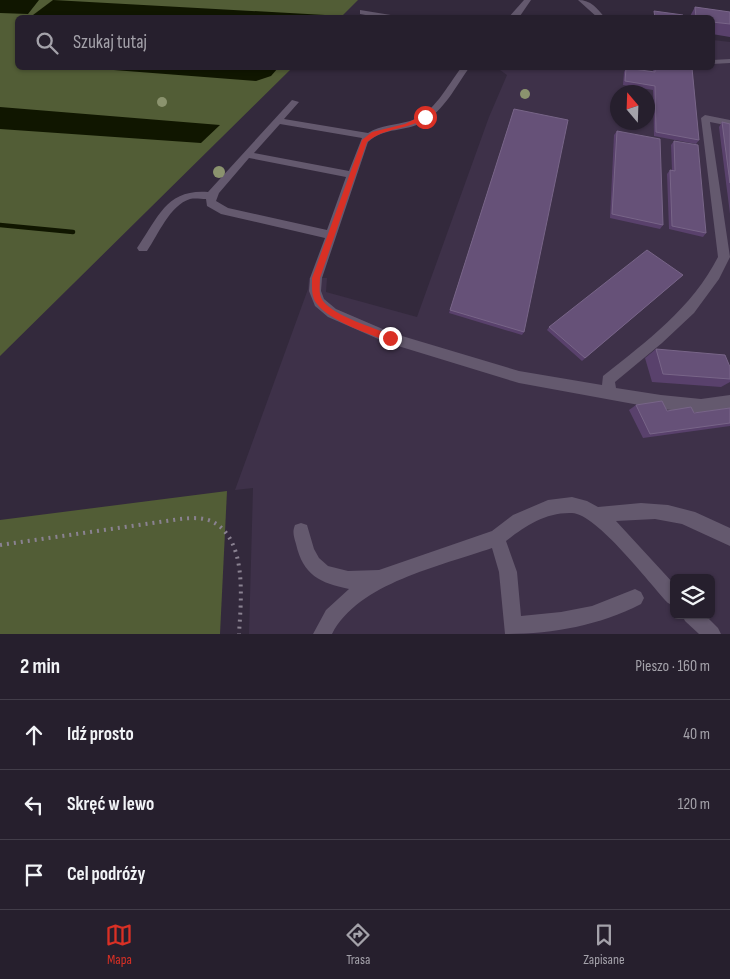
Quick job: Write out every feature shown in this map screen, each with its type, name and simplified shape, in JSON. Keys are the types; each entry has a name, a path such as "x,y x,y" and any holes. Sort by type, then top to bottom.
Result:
{"lane":[{"path":"516,15 528,0"},
{"path":"581,0 592,7 599,15"},
{"path":"364,12 380,15"},
{"path":"715,62 730,61"},
{"path":"463,70 433,110 425,117 407,125 381,131 369,136 364,141 316,278 316,291 319,302 332,313 390,338 519,377 661,402 701,406 730,402"},
{"path":"294,102 211,196 211,203 224,211 331,235"},
{"path":"610,393 608,380 694,305 716,277 724,258 704,118 730,123"},
{"path":"279,121 369,136"},
{"path":"248,155 352,175"},
{"path":"143,248 170,207 176,202 186,196 211,196"},
{"path":"322,634 327,622 344,602 379,579 498,538 519,521 548,508 572,505 587,509 606,521 670,593"},
{"path":"598,515 641,510 669,511 698,520 730,538"},
{"path":"301,532 306,552 313,564 323,573 348,580 379,579"},
{"path":"498,538 508,572 514,629 560,623 598,614 636,598"},
{"path":"695,619 712,634"}],"path":[{"path":"0,545 180,519 198,518 211,521 221,527 236,550 240,594 239,634"}],"shaded area":[{"path":"0,0 39,0 28,14 0,13"},
{"path":"53,0 325,15 33,15"},
{"path":"715,40 730,42 730,634 249,634 253,488 235,490 308,289 309,278 327,278 326,292 417,317 489,117 507,75 500,70 715,70"},
{"path":"114,70 276,70 271,76 256,81"},
{"path":"0,107 220,125 201,143 0,129"}],"green space":[{"path":"0,0 358,0 343,15 15,15 15,70 290,70 0,356"},
{"path":"227,491 220,634 0,634 0,520"}],"building":[{"path":"695,7 730,12 730,24 715,22 715,15 696,15"},
{"path":"654,11 683,15 655,15"},
{"path":"626,70 655,72 655,70 692,70 699,140 656,132 655,85 625,81"},
{"path":"514,109 568,120 524,332 450,310"},
{"path":"722,122 730,124 730,183"},
{"path":"617,131 660,139 663,225 612,214"},
{"path":"674,141 698,145 706,233 672,226 670,170 675,171"},
{"path":"647,250 683,275 585,358 549,327"},
{"path":"656,349 725,355 730,367 730,379 663,374"},
{"path":"662,401 667,411 691,407 694,413 730,408 730,423 650,434 636,405"}],"waterway":[{"path":"0,225 73,232"}],"route":[{"path":"390,338 372,332 332,313 319,302 316,291 316,278 364,141 374,133 407,125 425,117"}]}
